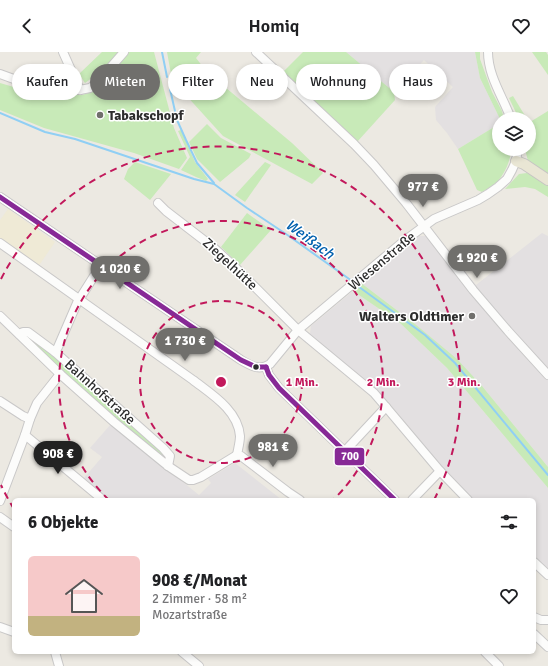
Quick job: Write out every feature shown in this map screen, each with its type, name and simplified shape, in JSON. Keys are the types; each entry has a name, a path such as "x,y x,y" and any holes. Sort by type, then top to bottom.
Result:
{"main road":[{"path":"516,161 524,164 548,180"}],"street":[{"path":"63,52 68,64"},
{"path":"82,90 90,88 97,83 124,52"},
{"path":"256,52 354,144 388,181 473,290 548,375"},
{"path":"488,52 488,63 508,112"},
{"path":"0,74 12,78"},
{"name":"Wiesenstraße","path":"266,367 275,360 298,330 404,241 434,219 488,194 507,179 517,156"},
{"path":"0,197 241,360 259,368 266,367 269,375 279,388 394,498"},
{"name":"Ziegelhütte","path":"158,203 166,211 214,248 298,330 374,393 440,471 466,498"},
{"path":"0,243 193,380 220,401 232,415 240,435 237,455 241,456 297,498"},
{"path":"55,352 79,299 101,265"},
{"name":"Bahnhofstraße","path":"0,316 60,374 114,422 182,476 189,480 201,477 237,455"},
{"name":"Bahnhofstraße","path":"18,334 28,332 55,352 163,448 170,456 168,466"},
{"path":"0,502 37,403 60,374"},
{"path":"0,401 30,419"},
{"path":"345,451 386,407"},
{"path":"25,435 101,498"},
{"path":"414,498 440,471"},
{"path":"0,478 7,484"},
{"path":"0,517 12,526"},
{"path":"536,564 548,575"},
{"path":"536,619 548,620"},
{"path":"0,627 12,631"},
{"path":"536,636 548,647"},
{"path":"56,654 59,666"},
{"path":"184,654 199,666"},
{"path":"487,654 499,666"}],"shaded area":[{"path":"346,52 475,52 480,78 497,112 492,112 492,128 458,149 436,120 435,107 441,100 447,100 447,94 453,87 447,81 447,64 428,64 424,60 420,64 389,64 389,88 381,81 381,64 360,64"},
{"path":"8,209 55,242 38,267 0,241 0,220"},
{"path":"542,233 548,236 548,467 482,386 415,324 361,283 418,236 436,236 476,285"},
{"path":"353,291 400,323 447,368 548,488 548,569 536,557 536,498 472,498 442,467 378,391 310,334 311,326"},
{"path":"111,424 199,495 211,483 208,479 235,463 279,498 107,498 84,478 102,457 90,448"}],"green space":[{"path":"102,52 119,52 108,64 90,64 90,79 85,83 82,78 82,71"},
{"path":"128,52 154,52 157,64 119,64"},
{"path":"167,52 201,52 196,58 201,64 169,64"},
{"path":"303,52 346,52 360,64 296,64 296,84 288,77 288,67"},
{"path":"475,52 480,52 480,59 492,92 502,112 497,112 480,78"},
{"path":"532,52 546,52 548,55 548,75"},
{"path":"160,75 174,128 187,158 179,169 134,153 44,128 0,110 0,83 12,86 12,100 82,100 82,95 90,93 90,100 160,100"},
{"path":"381,81 389,88 389,100 395,100 357,142 313,100 381,100"},
{"path":"228,90 236,96 236,100 241,100 292,143 323,173 312,184 223,136 190,100 228,100"},
{"path":"513,96 523,112 516,112 509,98"},
{"path":"548,111 548,174 528,161 527,156 536,156 536,118"},
{"path":"207,124 221,138 251,154 249,158 220,182 197,159 189,142"},
{"path":"492,128 492,156 510,156 510,158 498,181 482,192 477,190 458,149"},
{"path":"181,130 195,162 208,179 206,181 181,170 190,157 178,131"},
{"path":"135,162 171,174 150,200 124,179 128,169"},
{"path":"265,162 271,165 245,202 235,195"},
{"path":"527,173 548,184 548,197 535,189 525,187 505,189 519,174"},
{"path":"247,213 271,230 240,265 221,247"},
{"path":"361,283 415,324 457,359 482,386 548,467 548,488 447,368 400,323 353,291"},
{"path":"30,336 52,353 164,453 162,456 111,416 83,391 28,339"}],"waterway":[{"path":"162,52 167,77"},
{"path":"172,100 177,120 197,163 214,183"},
{"name":"Weißach","path":"0,113 45,132 75,139 194,179 214,184 352,281"},
{"name":"Weißach","path":"355,284 425,335 455,363 548,475"}],"transit line":[{"name":"700","path":"0,197 241,360 256,367 266,367"},
{"name":"700","path":"266,367 269,375 279,388 393,498"}],"place":[{"name":"Tabakschopf","path":"100,115"},
{"name":"Walters Oldtimer","path":"472,316"}]}
